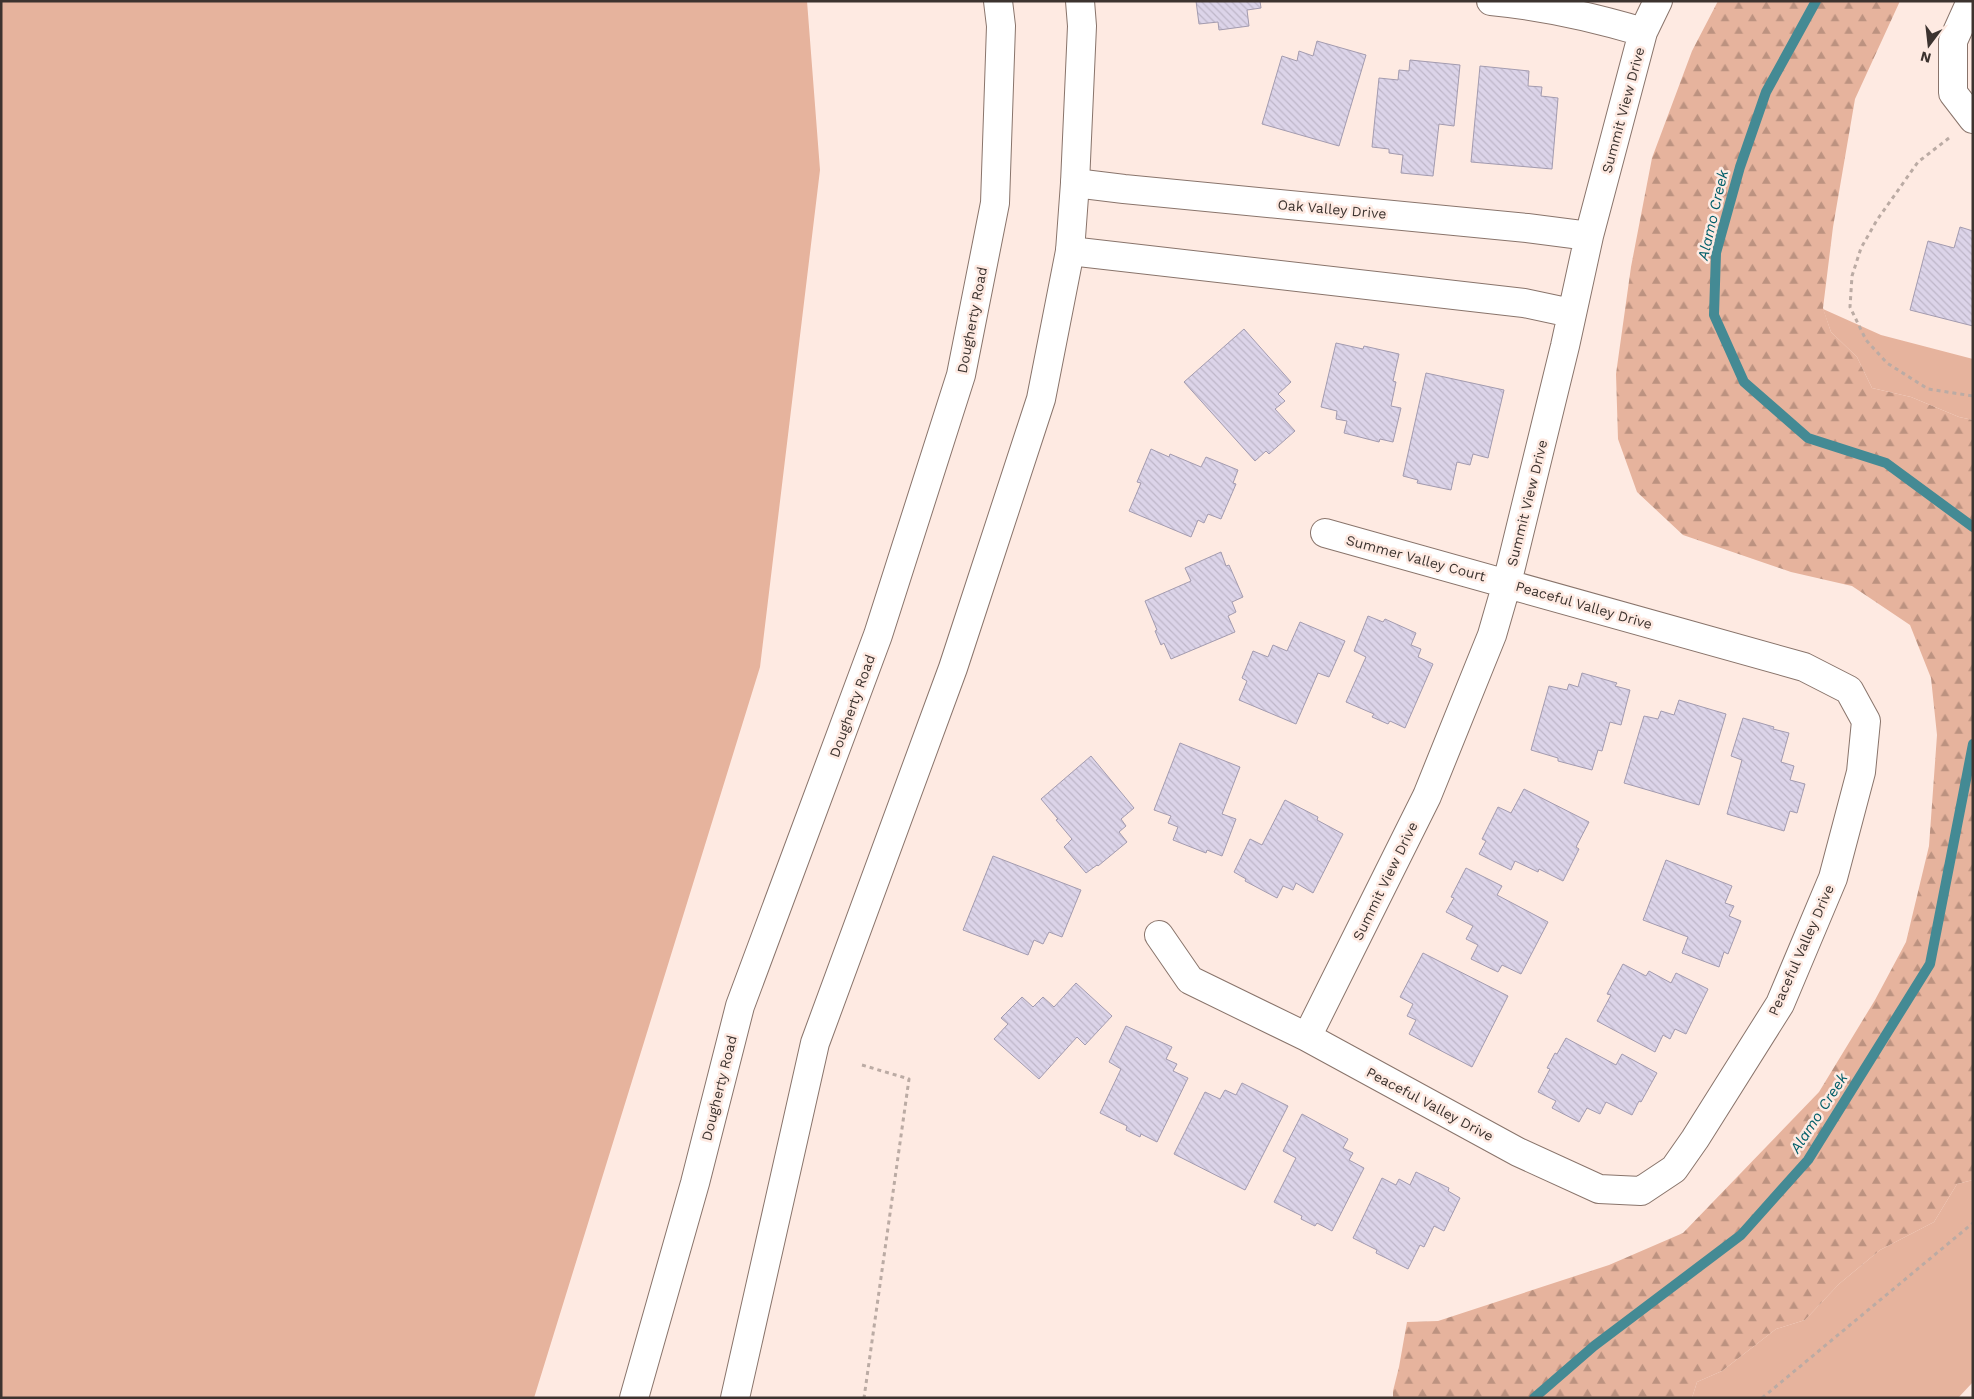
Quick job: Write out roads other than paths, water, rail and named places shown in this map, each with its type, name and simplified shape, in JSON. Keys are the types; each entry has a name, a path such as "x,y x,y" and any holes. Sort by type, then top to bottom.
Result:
{"street":[{"name":"Dougherty Road","path":"634,1398 695,1183 740,1006 878,635 961,375 995,202 1000,26 998,1"},
{"path":"735,1398 815,1043 954,668 1041,399 1070,251 1082,26 1080,1"},
{"path":"1491,1 1594,17 1643,32"},
{"name":"Summit View Drive","path":"1307,1037 1427,796 1492,635 1507,582 1563,355 1589,236 1643,32 1658,1"},
{"path":"1971,1 1953,41 1953,93 1973,119"},
{"name":"Oak Valley Drive","path":"1075,183 1527,228 1589,236"},
{"path":"1070,251 1524,303 1571,313"},
{"name":"Summer Valley Court","path":"1325,533 1507,582"},
{"name":"Peaceful Valley Drive","path":"1159,934 1190,980 1307,1037 1518,1152 1590,1185 1599,1189 1640,1191 1674,1169 1780,1004 1833,878 1861,772 1866,721 1849,690 1804,667 1556,598 1507,582"}],"waterway":[{"name":"Alamo Creek","path":"1816,1 1766,92 1740,167 1716,253 1714,315 1744,382 1808,438 1886,463 1973,527"},
{"name":"Alamo Creek","path":"1534,1398 1594,1346 1741,1235 1808,1160 1930,964 1973,744"}]}
